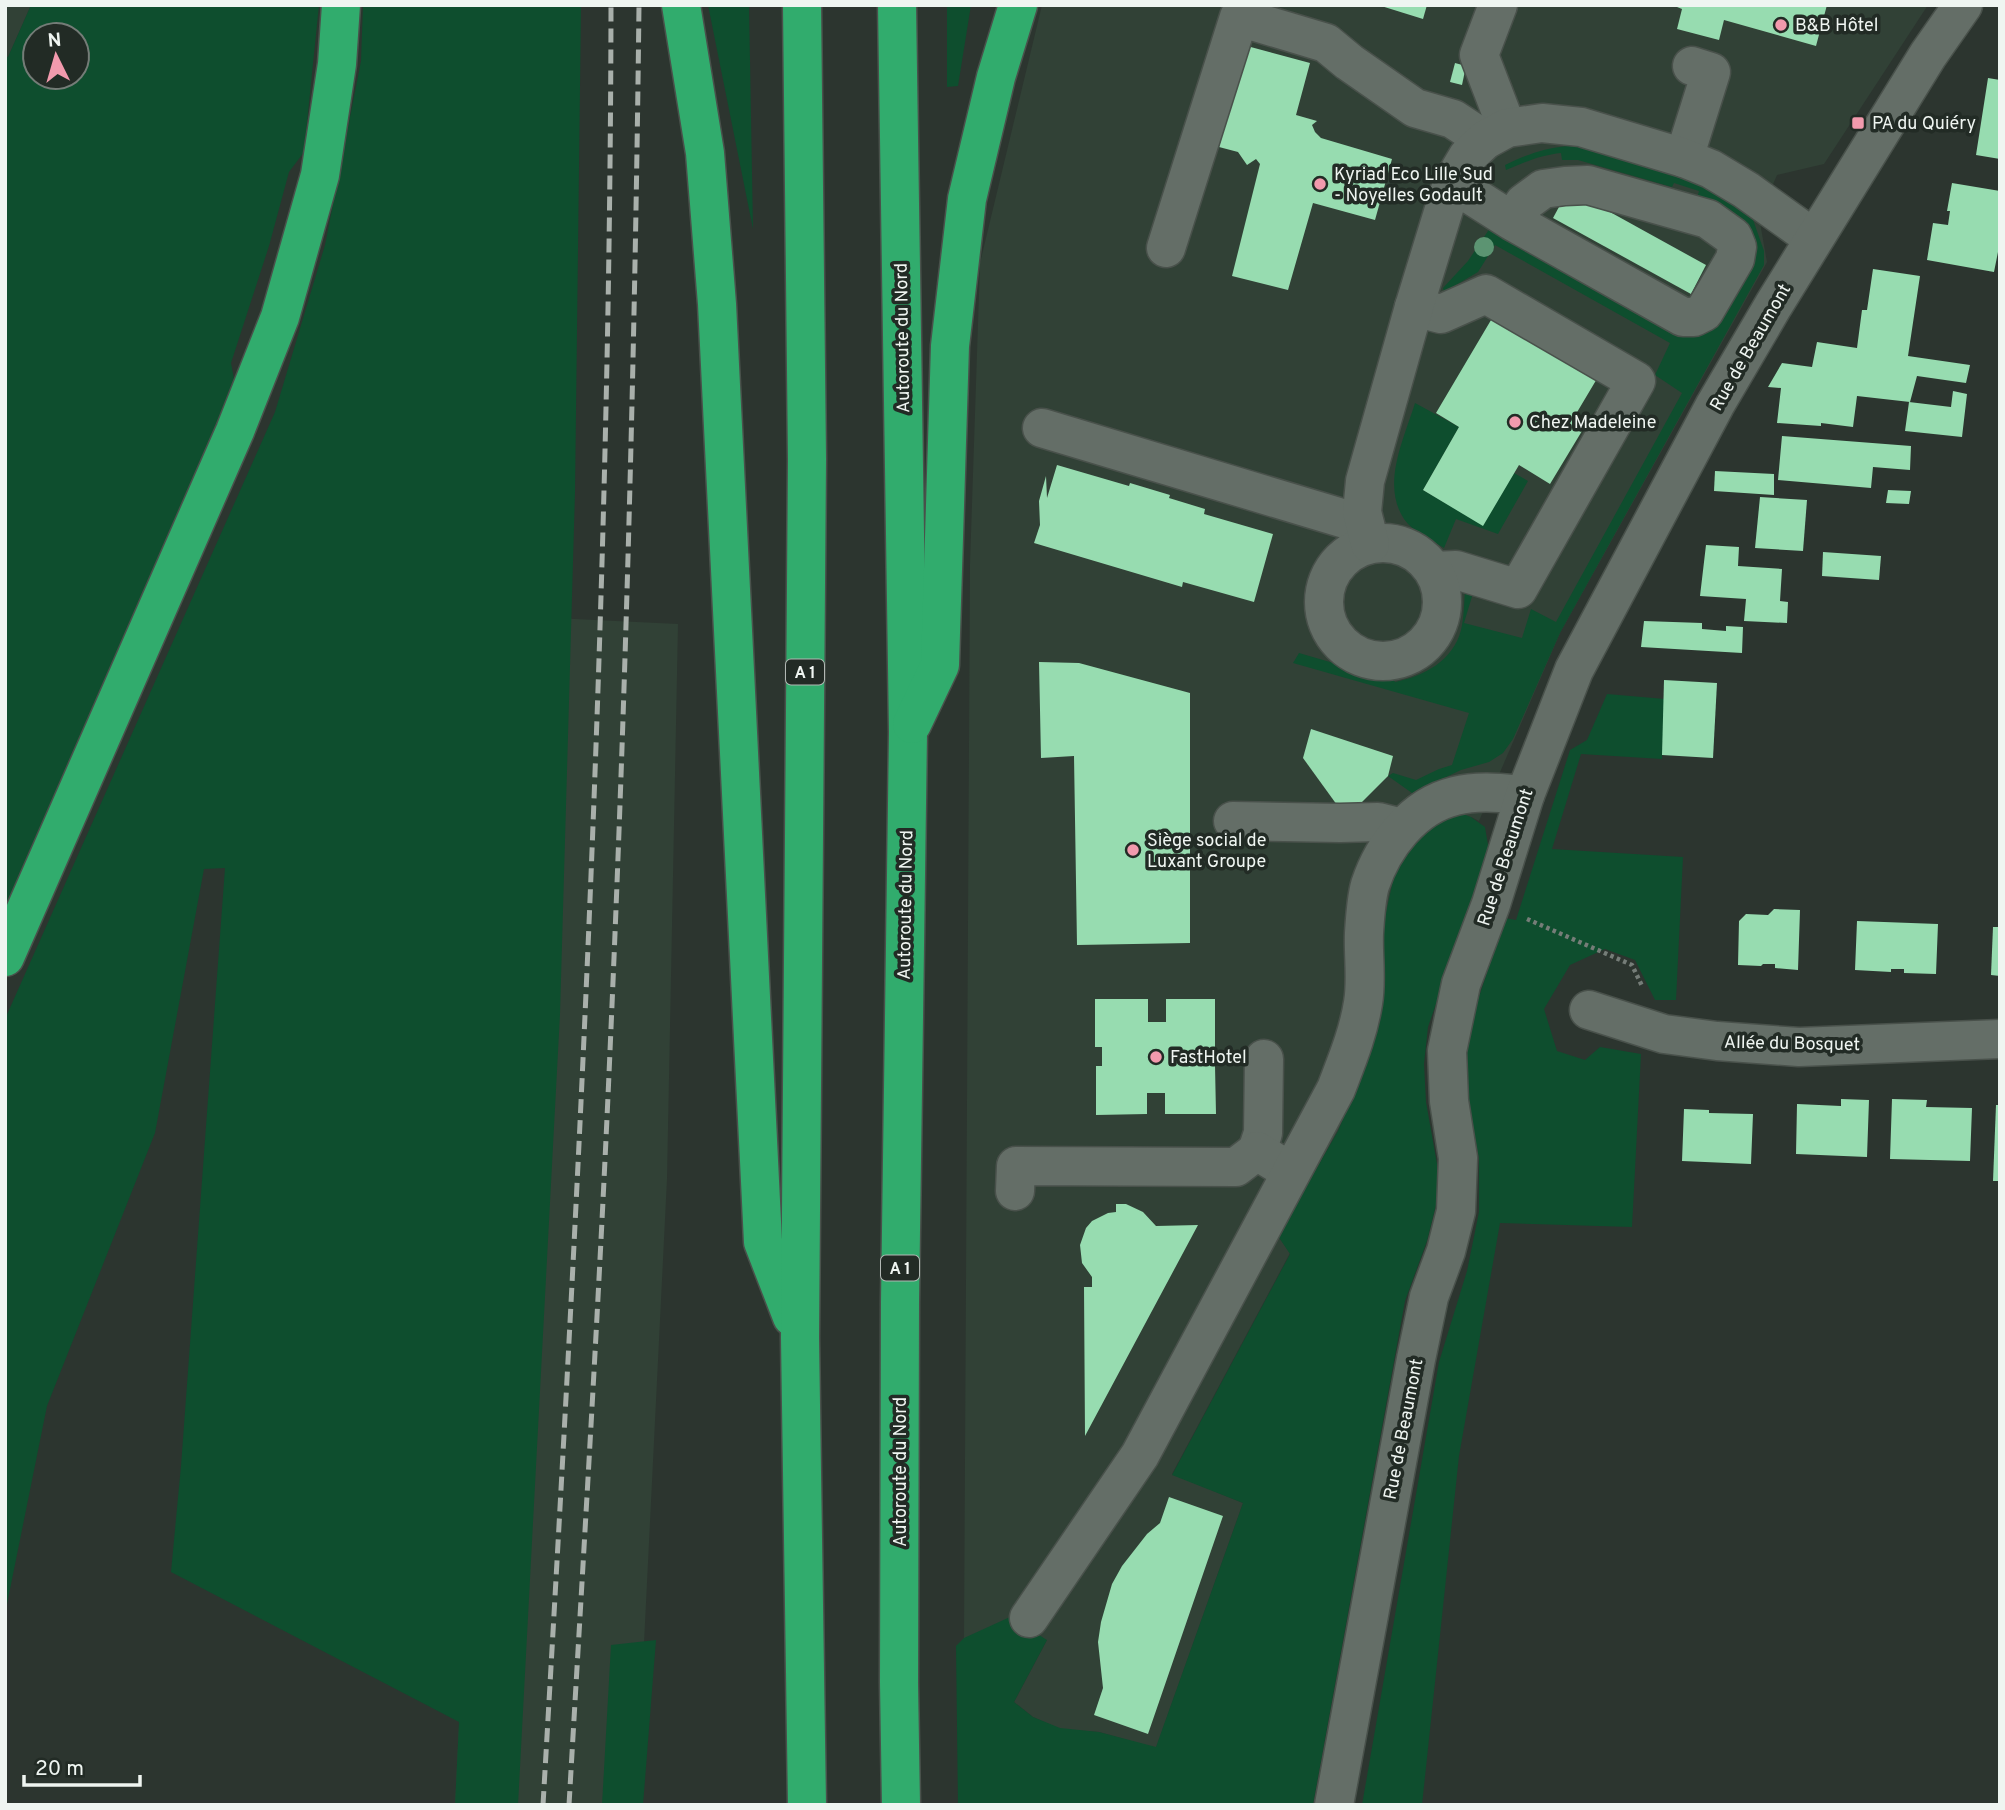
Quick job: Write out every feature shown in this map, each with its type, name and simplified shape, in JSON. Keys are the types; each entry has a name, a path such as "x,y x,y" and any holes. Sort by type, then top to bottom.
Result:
{"highway":[{"path":"5,957 235,431 280,317 320,175 337,64 341,5"},
{"path":"681,5 705,153 717,304 763,1242 800,1338"},
{"name":"A 1","path":"802,5 807,458 800,1338 807,1805"},
{"name":"Autoroute du Nord","path":"897,5 908,732 900,1302 901,1805"},
{"path":"908,732 940,665 950,346 966,213 996,76 1018,5"}],"street":[{"path":"1496,134 1479,55 1498,5"},
{"name":"Rue de Beaumont","path":"1335,1805 1416,1359 1429,1297 1446,1251 1456,1211 1458,1158 1449,1101 1447,1051 1461,984 1491,904 1525,795 1574,670 1715,405 1815,236 1928,55 1963,5"},
{"path":"1166,248 1239,17 1326,43 1415,108 1496,134"},
{"path":"1684,159 1711,72 1692,66"},
{"path":"1367,534 1362,512 1365,481 1452,183 1468,156 1496,134 1542,123 1581,127 1684,159 1711,169 1815,236"},
{"path":"1452,183 1512,220 1683,317 1704,313 1735,259 1737,247 1733,237 1708,219 1588,185 1544,190 1524,203 1512,220"},
{"path":"1414,307 1441,314 1486,294 1636,381 1518,589 1456,570 1434,571"},
{"path":"1042,428 1367,534 1388,543 1406,547 1422,557 1434,571 1441,588 1442,608 1437,627 1425,644 1409,656 1390,661 1370,660 1351,652 1336,639 1326,622 1323,602 1327,582 1336,565 1367,534"},
{"path":"1029,1618 1140,1455 1336,1089 1357,1036 1364,999 1364,934 1369,887 1384,853 1402,828 1429,807 1455,796 1482,793 1525,795"},
{"path":"1233,821 1378,822 1402,828"},
{"name":"Allée du Bosquet","path":"1588,1010 1664,1034 1799,1047 2000,1039"},
{"path":"1015,1191 1016,1166 1236,1167 1257,1151 1263,1133 1264,1059"},
{"path":"1257,1151 1291,1172"}],"path":[{"path":"1491,904 1632,965 1664,1034"}],"shaded area":[{"path":"5,5 31,5 24,21 21,21 21,28 5,64"},
{"path":"1042,5 1928,5 1824,164 1777,175 1759,217 1767,262 1560,633 1479,821 1471,817 1382,999 1372,1050 1338,1131 1278,1236 1290,1253 1172,1474 1243,1503 1156,1748 1099,1732 1060,1729 1033,1717 1014,1702 1047,1640 964,1638 970,564 980,263"},
{"path":"493,615 678,624 667,1179 636,1805 455,1805 463,1644"}],"green space":[{"path":"31,5 319,5 304,152 289,172 269,246 231,363 235,384 5,919 5,56 8,57 21,28 21,91 91,91 91,21 24,21"},
{"path":"363,5 581,5 575,492 560,1014 518,1805 455,1805 459,1722 171,1572 225,868 204,869 155,1133 47,1406 5,1614 5,1019 275,412 325,245 361,61"},
{"path":"708,5 749,5 753,229"},
{"path":"947,5 971,5 958,86 947,87"},
{"path":"1568,146 1594,148 1703,183 1751,214 1764,251 1764,265 1560,633 1513,739 1503,753 1489,762 1461,770 1412,793 1388,776 1393,773 1416,780 1452,765 1469,713 1293,663 1299,653 1378,676 1391,676 1395,682 1416,676 1436,665 1457,641 1463,621 1465,591 1473,593 1464,623 1522,638 1531,609 1556,622 1682,393 1655,375 1670,343 1495,245 1478,272 1444,292 1443,288 1468,261 1490,228 1676,331 1740,221 1698,195 1699,191 1674,183 1672,187 1578,160 1562,160 1561,153 1540,157 1506,170 1505,165 1528,155"},
{"path":"1415,403 1459,427 1423,490 1483,525 1514,473 1528,481 1498,534 1456,519 1444,548 1417,532 1404,519 1397,505 1394,476"},
{"path":"1607,694 1665,699 1662,759 1581,754 1552,849 1683,857 1676,1000 1655,1000 1635,960 1605,949 1570,965 1544,1009 1557,1051 1585,1060 1600,1047 1641,1054 1632,1227 1500,1223 1459,1456 1422,1805 1362,1805 1439,1362 1467,1271 1479,1212 1479,1158 1467,1097 1465,1053 1474,1012 1505,918 1516,920 1570,750 1587,740"},
{"path":"1463,814 1485,827 1489,851 1428,1027 1424,1064 1426,1102 1437,1164 1437,1201 1427,1241 1405,1301 1313,1805 958,1805 956,1646 964,1638 1010,1617 1047,1640 1014,1702 1033,1717 1060,1728 1099,1732 1156,1747 1243,1503 1172,1475 1290,1254 1278,1236 1338,1131 1372,1050 1382,999 1382,931 1394,876 1410,848 1436,824"},
{"path":"656,1640 643,1805 602,1805 611,1645"}],"building":[{"path":"1378,5 1427,5 1423,19"},
{"name":"B&B Hôtel","path":"1672,5 1827,5 1816,46 1724,20 1719,40 1677,29 1682,9"},
{"name":"Kyriad Eco Lille Sud - Noyelles Godault","path":"1247,46 1310,63 1296,115 1317,121 1312,125 1321,138 1392,159 1375,220 1313,203 1288,290 1232,276 1260,164 1256,159 1247,165 1238,152 1219,147"},
{"path":"1455,63 1466,66 1462,85 1450,82"},
{"path":"1988,78 2000,80 2000,159 1976,155"},
{"path":"1952,183 2000,191 2000,242 1994,272 1927,260 1933,223 1948,225 1950,211 1947,211"},
{"path":"1566,194 1581,196 1706,265 1691,294 1553,218"},
{"path":"1873,269 1920,276 1908,356 1970,365 1966,383 1917,376 1910,402 1857,396 1853,427 1821,423 1821,426 1777,423 1781,388 1768,387 1782,363 1812,367 1817,342 1857,348 1862,310 1867,310"},
{"name":"Chez Madeleine","path":"1494,315 1598,377 1573,419 1585,426 1550,484 1519,465 1483,526 1423,490 1459,427 1436,413"},
{"path":"1953,391 1967,394 1962,437 1905,431 1909,402 1951,407"},
{"path":"1782,436 1911,446 1910,470 1873,467 1871,488 1778,480"},
{"path":"1057,465 1170,495 1169,498 1205,509 1204,514 1273,534 1254,602 1183,582 1182,587 1034,543 1040,525 1039,501 1046,476 1047,498"},
{"path":"1715,471 1774,474 1774,495 1714,491"},
{"path":"1888,490 1911,491 1909,504 1886,503"},
{"path":"1760,497 1807,500 1803,551 1755,548"},
{"path":"1706,545 1739,547 1738,566 1782,569 1780,601 1788,602 1787,623 1744,621 1746,599 1700,596"},
{"path":"1823,552 1881,556 1879,580 1822,576"},
{"path":"1644,621 1702,623 1702,629 1726,631 1726,626 1743,627 1742,653 1641,647"},
{"name":"Siège social de Luxant Groupe","path":"1039,662 1079,663 1190,693 1190,943 1077,945 1074,756 1041,758"},
{"path":"1664,680 1717,683 1713,758 1662,755"},
{"path":"1311,729 1393,756 1388,776 1361,803 1337,805 1303,758"},
{"path":"1774,909 1800,910 1798,970 1775,968 1775,964 1738,965 1739,921 1746,914 1768,915"},
{"path":"1857,921 1938,924 1936,974 1904,973 1904,969 1891,969 1891,972 1855,970"},
{"path":"1993,927 2000,927 2000,976 1991,975"},
{"name":"FastHotel","path":"1095,999 1148,999 1148,1022 1166,1022 1166,999 1215,999 1215,1048 1210,1049 1210,1066 1215,1066 1216,1114 1165,1114 1165,1093 1147,1093 1147,1114 1096,1115 1096,1066 1102,1066 1102,1047 1095,1047"},
{"path":"1841,1099 1869,1100 1867,1157 1796,1154 1797,1104 1841,1106"},
{"path":"1892,1099 1927,1100 1926,1107 1972,1108 1970,1161 1890,1159"},
{"path":"1996,1105 2000,1105 2000,1181 1993,1181"},
{"path":"1684,1109 1709,1110 1709,1113 1753,1114 1751,1164 1682,1161"},
{"path":"1116,1204 1126,1204 1143,1212 1156,1226 1198,1225 1085,1436 1084,1287 1092,1287 1092,1277 1082,1263 1080,1245 1086,1228 1092,1221 1116,1212"},
{"path":"1169,1497 1223,1516 1148,1734 1094,1715 1103,1688 1098,1642 1112,1584 1122,1566 1147,1534 1160,1523"}],"railway":[{"path":"543,1805 590,906 605,456 611,5"},
{"path":"569,1805 607,1125 621,772 639,5"}],"place":[{"name":"B&B Hôtel","path":"1781,25"},
{"name":"PA du Quiéry","path":"1858,123"},
{"name":"Kyriad Eco Lille Sud - Noyelles Godault","path":"1320,184"},
{"name":"Chez Madeleine","path":"1515,422"},
{"name":"Siège social de Luxant Groupe","path":"1133,850"},
{"name":"FastHotel","path":"1156,1057"}]}
